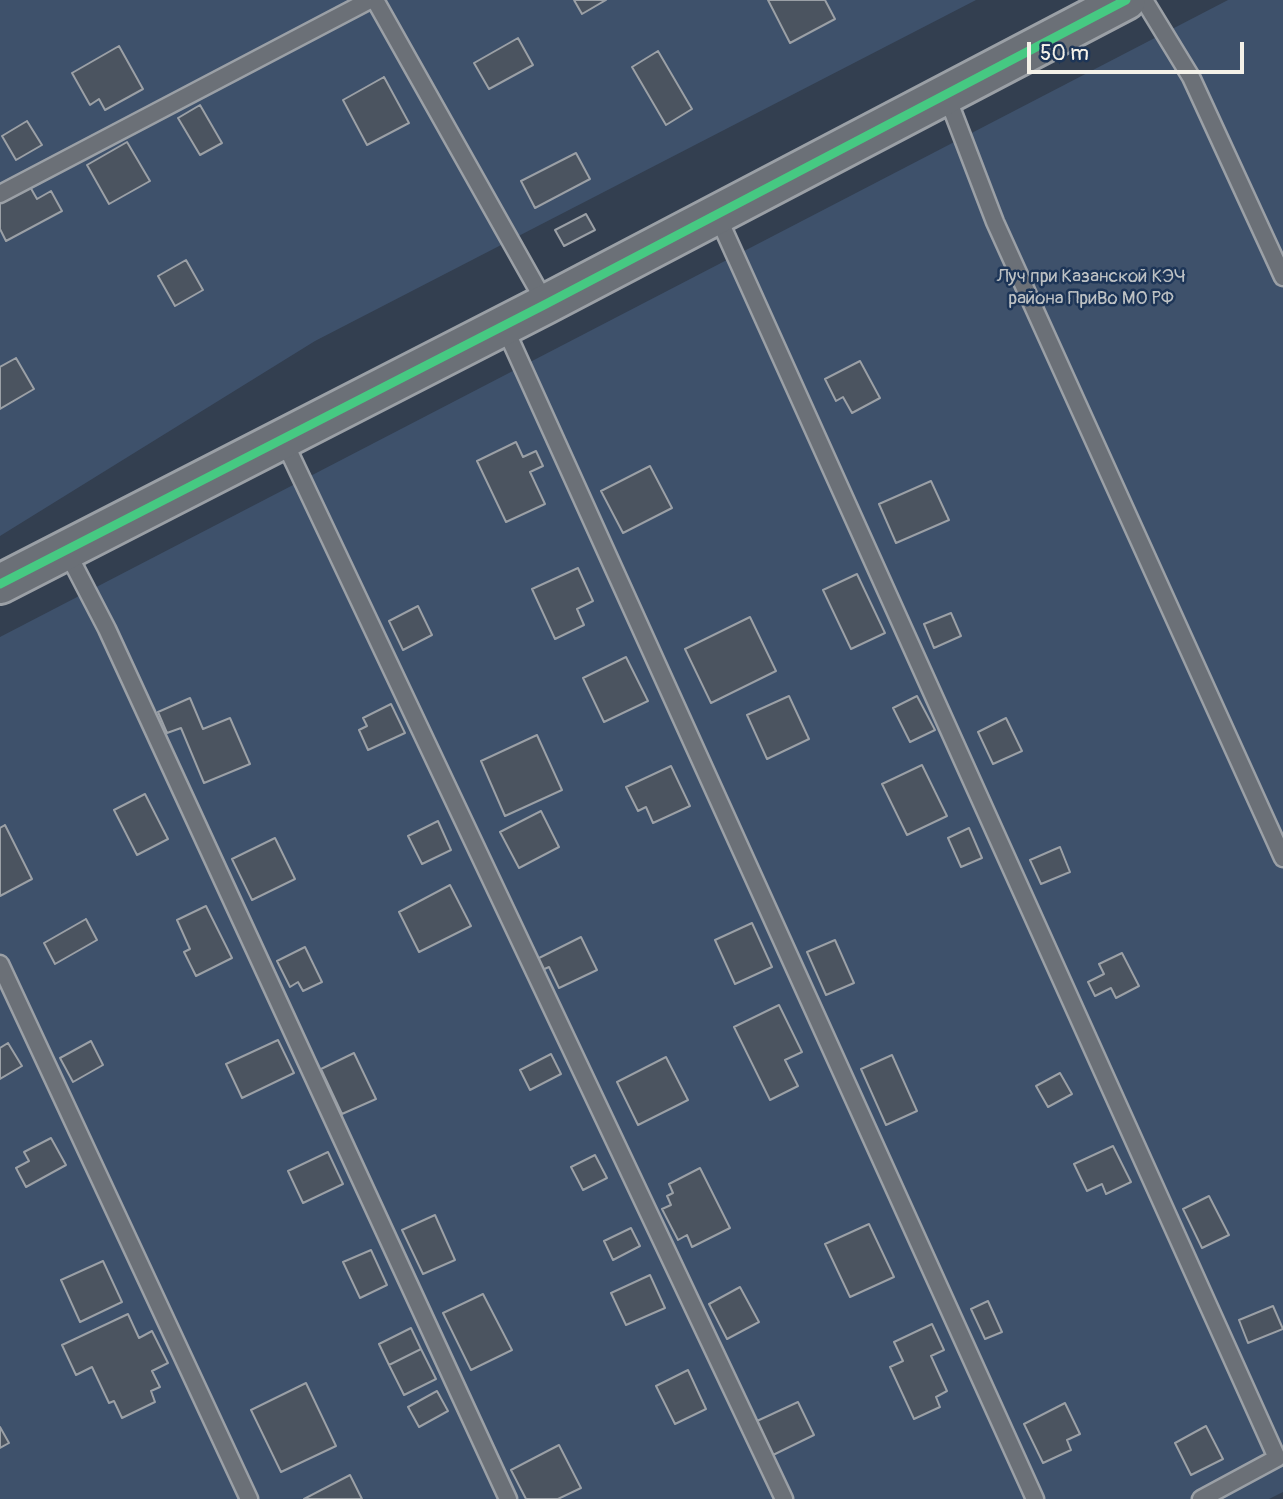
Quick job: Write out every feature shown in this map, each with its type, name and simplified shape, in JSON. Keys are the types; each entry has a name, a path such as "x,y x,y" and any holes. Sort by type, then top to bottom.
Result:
{"street":[{"path":"0,584 504,326 1126,0"}],"lane":[{"path":"0,194 373,0 546,304"},
{"path":"1144,0 1191,77 1283,276"},
{"path":"946,94 995,222 1283,858"},
{"path":"717,214 1277,1458 1201,1499"},
{"path":"504,326 1035,1499"},
{"path":"283,439 784,1499"},
{"path":"66,550 113,642 508,1499"},
{"path":"0,964 249,1499"}],"green space":[{"path":"0,0 976,0 315,341 0,536"},
{"name":"Луч при Казанской КЭЧ района ПриВо МО РФ","path":"1228,0 1283,0 1283,1492 1269,1499 0,1499 0,637"}],"building":[{"path":"574,0 606,0 582,14"},
{"path":"768,0 825,0 835,19 790,43"},
{"path":"518,38 533,65 489,89 474,63"},
{"path":"119,46 143,89 105,110 99,99 90,105 72,73"},
{"path":"658,51 692,109 666,125 632,67"},
{"path":"384,77 409,123 367,145 343,100"},
{"path":"200,105 222,143 200,155 178,118"},
{"path":"27,121 42,145 16,160 2,136"},
{"path":"127,142 150,181 109,204 87,165"},
{"path":"576,153 590,179 535,208 521,181"},
{"path":"29,185 37,199 51,191 62,211 6,241 0,229 0,200"},
{"path":"586,214 595,230 564,246 555,230"},
{"path":"186,260 203,290 175,306 158,276"},
{"path":"16,358 34,389 0,409 0,367"},
{"path":"860,361 880,398 852,413 843,397 836,401 825,379"},
{"path":"516,442 523,457 536,451 543,466 530,472 545,504 506,522 477,461"},
{"path":"650,466 672,508 623,533 601,491"},
{"path":"931,481 949,520 896,543 879,504"},
{"path":"578,568 593,601 577,609 584,625 555,639 532,589"},
{"path":"857,574 885,633 851,649 823,590"},
{"path":"418,606 432,635 403,650 389,621"},
{"path":"951,613 961,636 934,648 924,624"},
{"path":"750,617 776,671 711,703 685,649"},
{"path":"626,657 648,701 604,722 583,678"},
{"path":"789,696 809,739 767,759 747,715"},
{"path":"917,696 935,730 910,742 893,708"},
{"path":"190,698 203,729 230,718 250,764 204,783 181,728 167,733 158,712"},
{"path":"391,704 405,733 368,750 359,730 367,726 363,718"},
{"path":"1006,718 1022,751 993,764 978,732"},
{"path":"537,735 562,790 505,816 481,761"},
{"path":"922,765 947,816 907,835 882,784"},
{"path":"671,766 690,806 653,823 646,807 638,811 626,787"},
{"path":"145,794 168,839 137,855 114,810"},
{"path":"541,811 559,847 519,868 500,832"},
{"path":"438,821 451,850 422,864 408,836"},
{"path":"5,825 32,879 0,896 0,828"},
{"path":"969,828 982,858 961,867 948,838"},
{"path":"275,838 295,879 252,900 232,859"},
{"path":"1060,847 1070,872 1041,884 1030,860"},
{"path":"450,885 471,926 419,952 399,912"},
{"path":"206,906 232,958 196,976 184,952 190,949 177,920"},
{"path":"86,919 97,940 55,964 44,943"},
{"path":"752,923 772,967 735,984 715,940"},
{"path":"581,937 597,970 559,988 549,967 542,970 537,959"},
{"path":"835,940 854,983 826,995 807,952"},
{"path":"305,947 322,982 303,991 298,982 290,987 277,961"},
{"path":"1122,953 1139,986 1116,998 1111,988 1095,996 1088,982 1104,974 1099,964"},
{"path":"779,1005 802,1052 785,1060 798,1086 770,1100 734,1027"},
{"path":"278,1040 294,1073 242,1098 226,1064"},
{"path":"91,1041 103,1065 73,1082 60,1058"},
{"path":"8,1043 22,1066 0,1079 0,1048"},
{"path":"354,1053 376,1099 342,1114 321,1069"},
{"path":"551,1054 561,1074 530,1090 520,1070"},
{"path":"892,1055 917,1111 886,1125 861,1069"},
{"path":"666,1057 688,1100 638,1125 617,1082"},
{"path":"1060,1073 1072,1094 1048,1107 1036,1086"},
{"path":"51,1138 66,1165 26,1187 16,1168 29,1161 24,1152"},
{"path":"1113,1146 1131,1182 1106,1194 1102,1184 1087,1191 1074,1164"},
{"path":"328,1152 343,1184 303,1203 288,1171"},
{"path":"595,1155 607,1178 583,1190 571,1167"},
{"path":"700,1168 730,1228 692,1247 687,1235 678,1240 662,1209 671,1205 667,1196 673,1193 669,1184"},
{"path":"1209,1196 1229,1235 1202,1248 1183,1209"},
{"path":"435,1215 455,1260 423,1274 402,1230"},
{"path":"869,1224 894,1277 850,1297 825,1244"},
{"path":"631,1228 640,1246 613,1260 604,1241"},
{"path":"371,1250 387,1285 360,1298 343,1262"},
{"path":"103,1261 122,1302 80,1322 61,1280"},
{"path":"650,1275 665,1308 626,1325 611,1293"},
{"path":"740,1287 759,1322 727,1339 709,1304"},
{"path":"483,1294 512,1350 471,1370 443,1313"},
{"path":"988,1301 1002,1332 985,1339 971,1309"},
{"path":"1273,1306 1283,1329 1248,1343 1239,1320"},
{"path":"128,1314 139,1338 152,1331 168,1363 152,1371 160,1387 151,1391 155,1402 122,1418 114,1401 109,1403 92,1367 76,1375 62,1345"},
{"path":"932,1324 944,1350 931,1356 947,1391 936,1397 940,1407 914,1419 890,1367 903,1361 894,1342"},
{"path":"411,1328 421,1349 389,1365 379,1344"},
{"path":"421,1349 436,1379 404,1395 389,1365"},
{"path":"688,1370 706,1409 675,1424 656,1386"},
{"path":"306,1383 336,1446 281,1472 251,1410"},
{"path":"437,1391 448,1411 419,1427 408,1407"},
{"path":"798,1402 814,1435 773,1455 757,1421"},
{"path":"1065,1403 1080,1434 1067,1440 1071,1450 1043,1463 1024,1424"},
{"path":"1206,1426 1223,1459 1191,1475 1175,1443"},
{"path":"0,1427 9,1443 0,1448"},
{"path":"559,1445 581,1488 558,1499 526,1499 511,1470"},
{"path":"350,1475 362,1499 304,1499"}],"cycle path":[{"path":"0,584 546,304 1126,0"}]}
